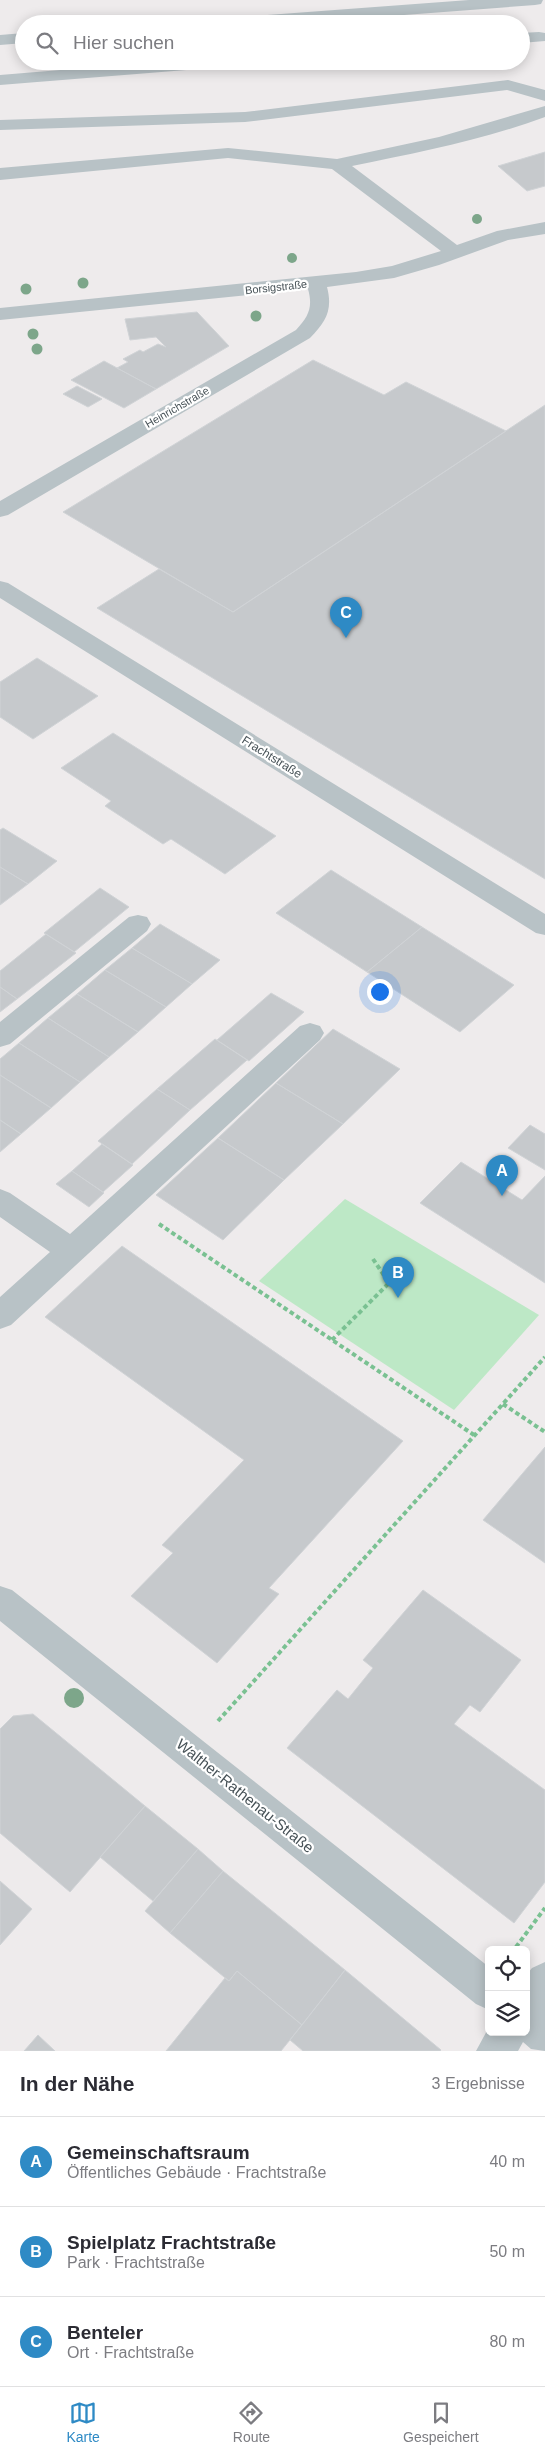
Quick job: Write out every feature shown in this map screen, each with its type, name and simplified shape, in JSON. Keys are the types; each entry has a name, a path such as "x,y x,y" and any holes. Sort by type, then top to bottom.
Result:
{"street":[{"path":"335,15 535,0"},
{"path":"530,38 539,37"},
{"path":"0,40 15,39"},
{"path":"0,80 124,70"},
{"path":"0,125 245,117 508,85 545,96"},
{"path":"0,174 228,153 337,164 441,142 518,122 545,111"},
{"path":"337,164 455,252"},
{"name":"Borsigstraße","path":"0,314 316,283 394,272 504,236 545,228"},
{"name":"Heinrichstraße","path":"0,510 303,334 319,318 321,300 316,283"},
{"name":"Frachtstraße","path":"0,588 545,926"},
{"path":"0,1037 138,924"},
{"path":"0,1316 310,1033"},
{"path":"0,1201 72,1251"},
{"name":"Walther-Rathenau-Straße","path":"3,1609 190,1752 485,1988"},
{"path":"530,2002 545,1981"},
{"path":"530,2023 545,2035"},
{"path":"495,2051 505,2036"}],"path":[{"path":"125,1202 474,1435"},
{"path":"332,1340 390,1283 373,1259"},
{"path":"190,1752 545,1357"},
{"path":"503,1404 545,1432"},
{"path":"517,1946 545,1908"}],"green space":[{"path":"345,1199 539,1315 454,1410 259,1281"}],"building":[{"path":"545,152 545,186 527,191 498,166"},
{"path":"197,312 229,346 156,389 117,368 128,362 123,359 140,350 143,352 158,344 166,347 156,337 130,340 125,319"},
{"path":"313,360 384,395 406,382 506,431 233,612 63,512"},
{"path":"104,361 156,389 124,408 71,380"},
{"path":"77,386 102,399 88,407 63,394"},
{"path":"545,405 545,879 97,608 159,569 233,612"},
{"path":"37,658 98,696 33,739 0,717 0,682"},
{"path":"113,733 276,836 225,874 171,839 163,844 105,806 111,801 61,768"},
{"path":"3,828 57,861 28,884 0,867 0,830"},
{"path":"0,867 28,884 0,905"},
{"path":"331,870 422,927 367,972 276,913"},
{"path":"100,888 129,907 74,952 44,933"},
{"path":"160,924 220,960 192,984 132,948"},
{"path":"422,927 514,985 460,1032 367,972"},
{"path":"46,934 76,953 17,999 0,987 0,971"},
{"path":"132,948 192,984 166,1007 105,970"},
{"path":"105,970 166,1007 138,1032 77,994"},
{"path":"0,987 17,999 0,1012"},
{"path":"271,993 304,1012 249,1061 217,1040"},
{"path":"77,994 138,1032 109,1057 48,1018"},
{"path":"48,1018 109,1057 80,1082 19,1043"},
{"path":"333,1029 400,1069 343,1124 276,1083"},
{"path":"215,1039 247,1060 190,1110 157,1089"},
{"path":"19,1043 80,1082 51,1108 0,1075 0,1059"},
{"path":"0,1075 51,1108 21,1134 0,1120"},
{"path":"276,1083 343,1124 284,1180 218,1138"},
{"path":"157,1089 190,1110 132,1164 98,1141"},
{"path":"0,1120 21,1134 0,1152"},
{"path":"530,1125 545,1134 545,1170 508,1148"},
{"path":"218,1138 284,1180 223,1240 156,1195"},
{"path":"102,1144 133,1165 103,1192 72,1171"},
{"path":"461,1162 522,1200 545,1176 545,1283 420,1203"},
{"path":"72,1171 104,1193 89,1207 56,1184"},
{"path":"122,1246 403,1441 269,1588 279,1594 217,1663 131,1596 173,1553 162,1545 244,1460 45,1317"},
{"path":"545,1447 545,1563 483,1520"},
{"path":"423,1590 521,1660 480,1712 470,1705 454,1724 545,1790 545,1882 514,1923 287,1748 337,1690 348,1699 373,1668 363,1660"},
{"path":"33,1714 145,1806 70,1892 0,1833 0,1729 13,1716"},
{"path":"145,1806 198,1849 153,1901 100,1857"},
{"path":"198,1849 223,1871 170,1933 145,1911"},
{"path":"223,1871 345,1970 302,2025 237,1971 229,1981 170,1933"},
{"path":"0,1881 32,1909 0,1945"},
{"path":"345,1970 441,2050 303,2051 290,2040"},
{"path":"237,1971 302,2025 281,2051 166,2051 225,1978 229,1981"},
{"path":"38,2035 55,2051 24,2051"}],"place":[{"name":"Benteler","path":"346,638"},
{"name":"Gemeinschaftsraum","path":"502,1196"},
{"name":"Spielplatz Frachtstraße","path":"398,1298"}]}
